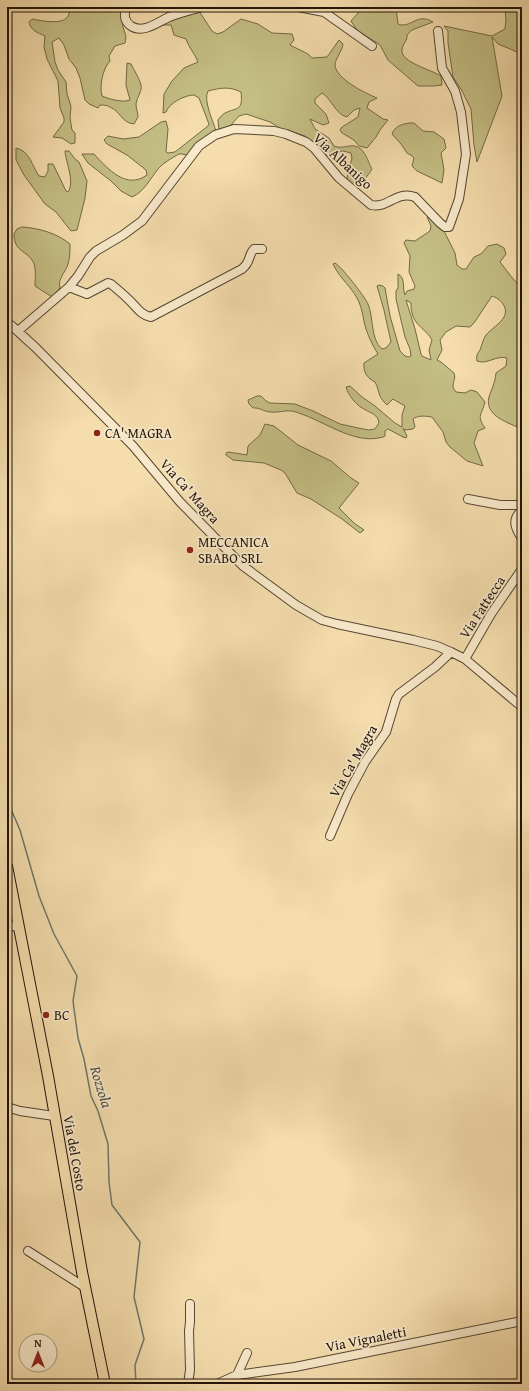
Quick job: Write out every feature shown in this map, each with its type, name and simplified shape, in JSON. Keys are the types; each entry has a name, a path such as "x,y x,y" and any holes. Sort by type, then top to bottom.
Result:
{"main road":[{"name":"Via del Costo","path":"7,866 48,1076 54,1116 105,1384"}],"street":[{"path":"126,7 126,23 133,28 146,28 170,17 202,7"},
{"path":"298,7 324,12 372,46"},
{"name":"Via Albanigo","path":"11,325 69,287 93,254 142,221 199,146 215,135 234,129 274,131 306,142 314,148 339,178 371,205 377,207 402,195 410,195 415,197 440,223 445,227 449,227 459,199 466,154 461,112 455,91 442,68 438,32"},
{"path":"69,287 87,294 108,283 111,284 129,299 140,312 151,317 242,269 248,262 251,251 254,249 262,249"},
{"name":"Via Ca' Magra","path":"11,325 133,446 180,502 243,566 296,605 322,620 437,646 465,659 522,707"},
{"path":"468,499 500,505 519,506 522,510 514,521 515,527 522,538"},
{"name":"Via Fattecca","path":"465,659 491,614 522,569"},
{"name":"Via Ca' Magra","path":"330,836 348,794 365,762 386,732 399,694 435,667 451,652"},
{"path":"7,925 19,927"},
{"path":"7,1107 54,1116"},
{"path":"28,1251 86,1288"},
{"path":"188,1384 190,1370 190,1304"},
{"name":"Via Vignaletti","path":"216,1384 237,1375 307,1364 522,1321"},
{"path":"237,1375 247,1353"}],"shaded area":[{"path":"69,7 123,7 122,24 126,36 125,43 115,46 109,56 110,61 105,68 101,82 101,92 102,96 112,99 120,101 130,100 126,85 127,63 131,64 141,85 141,90 136,104 138,117 134,124 124,119 109,106 100,105 98,108 89,104 85,100 80,78 76,68 69,59 64,45 59,38 52,42 55,62 58,70 66,82 67,94 71,106 70,118 72,130 75,133 75,143 71,144 62,138 53,137 64,122 60,108 58,81 47,59 44,47 45,36 33,29 29,22 32,19 50,22 62,21 67,18 69,14"},
{"path":"361,7 396,7 398,24 403,25 423,19 433,22 412,30 407,35 407,39 402,50 406,58 411,62 441,76 442,85 418,86 388,60 380,45 357,30 351,21 360,11"},
{"path":"505,7 522,7 522,54 498,44 492,37 502,96 477,162 471,109 453,77 448,43 448,31 444,26 492,36 505,29"},
{"path":"199,11 212,31 217,34 223,32 241,19 258,24 272,33 292,34 294,40 290,45 308,54 312,58 327,57 339,40 343,44 335,63 337,70 340,75 352,85 377,98 369,102 367,108 383,119 388,120 367,148 359,146 354,140 342,133 340,130 342,127 358,117 360,108 354,110 347,117 339,113 322,93 315,99 315,103 326,114 329,123 323,125 310,119 315,129 329,138 334,146 355,146 362,150 372,169 363,181 355,185 346,182 352,158 351,153 343,151 328,156 321,152 305,136 280,128 270,122 246,114 239,116 230,126 219,131 218,120 225,113 239,107 241,102 241,92 228,88 208,91 208,105 216,131 188,155 179,154 162,165 143,189 136,195 132,197 121,191 88,163 82,154 94,154 105,166 118,176 132,180 139,179 147,175 146,170 127,155 107,144 104,140 108,136 123,139 139,137 161,122 166,121 168,129 166,152 168,153 175,152 208,126 209,124 199,98 194,95 186,96 178,100 170,106 166,112 163,113 164,94 172,81 184,68 198,62 186,39 174,35 171,25 157,24"},
{"path":"414,123 423,131 434,132 444,139 446,148 441,153 444,170 442,183 417,171 412,166 414,158 407,153 392,134 399,126"},
{"path":"16,148 25,152 39,176 45,177 48,171 48,164 53,164 66,191 68,192 71,183 65,151 69,151 79,162 87,181 85,198 77,230 71,231 56,212 45,204 24,175 16,160"},
{"path":"430,216 436,225 443,229 455,253 457,265 462,269 466,269 474,257 481,254 488,246 497,244 504,248 506,254 500,262 522,288 522,429 499,418 490,409 488,404 496,373 506,366 507,358 503,357 485,362 477,361 477,355 483,340 500,322 505,314 505,307 501,301 492,296 470,327 456,326 446,332 440,340 442,350 437,360 454,373 455,378 453,387 456,392 465,393 471,390 477,392 485,402 480,417 485,428 478,431 474,443 483,466 467,461 450,447 446,442 443,432 432,417 420,416 413,419 415,427 413,429 405,430 403,428 407,436 406,438 388,429 385,431 385,436 372,439 349,435 303,414 292,411 274,412 253,408 249,404 248,400 261,396 270,403 295,404 340,424 369,430 375,429 379,423 377,418 353,400 346,387 350,386 362,397 402,427 402,415 405,406 393,399 387,405 380,396 375,382 368,377 365,372 364,363 378,354 367,332 359,302 333,264 335,263 343,270 366,300 370,310 374,334 378,345 382,349 386,348 391,342 377,286 383,286 385,288 390,316 400,351 405,356 411,356 396,299 396,291 398,288 398,274 403,281 405,295 407,291 414,289 415,286 409,272 410,256 404,243 406,240 415,241 430,231 431,226 427,217","holes":["406,300 411,303 415,321 432,340 429,350 431,360 422,356 421,354"]},
{"path":"22,227 47,232 65,240 70,244 69,261 59,285 60,288 52,297 35,286 34,263 20,250 14,240 14,234 17,229"},
{"path":"265,424 274,426 298,445 331,461 359,483 339,508 354,523 364,530 360,533 342,519 311,499 297,493 285,473 281,470 264,463 233,460 226,455 228,452 247,455 248,446 260,435"}],"waterway":[{"name":"Rozzola","path":"7,797 20,830 39,896 54,934 77,976 73,1001 78,1038 84,1059 91,1096 98,1111 108,1144 109,1182 112,1205 140,1242 134,1297 144,1339 135,1365 136,1384"}],"place":[{"name":"CA' MAGRA","path":"97,433"},
{"name":"MECCANICA SBABO SRL","path":"190,550"},
{"name":"BC","path":"46,1015"}]}
